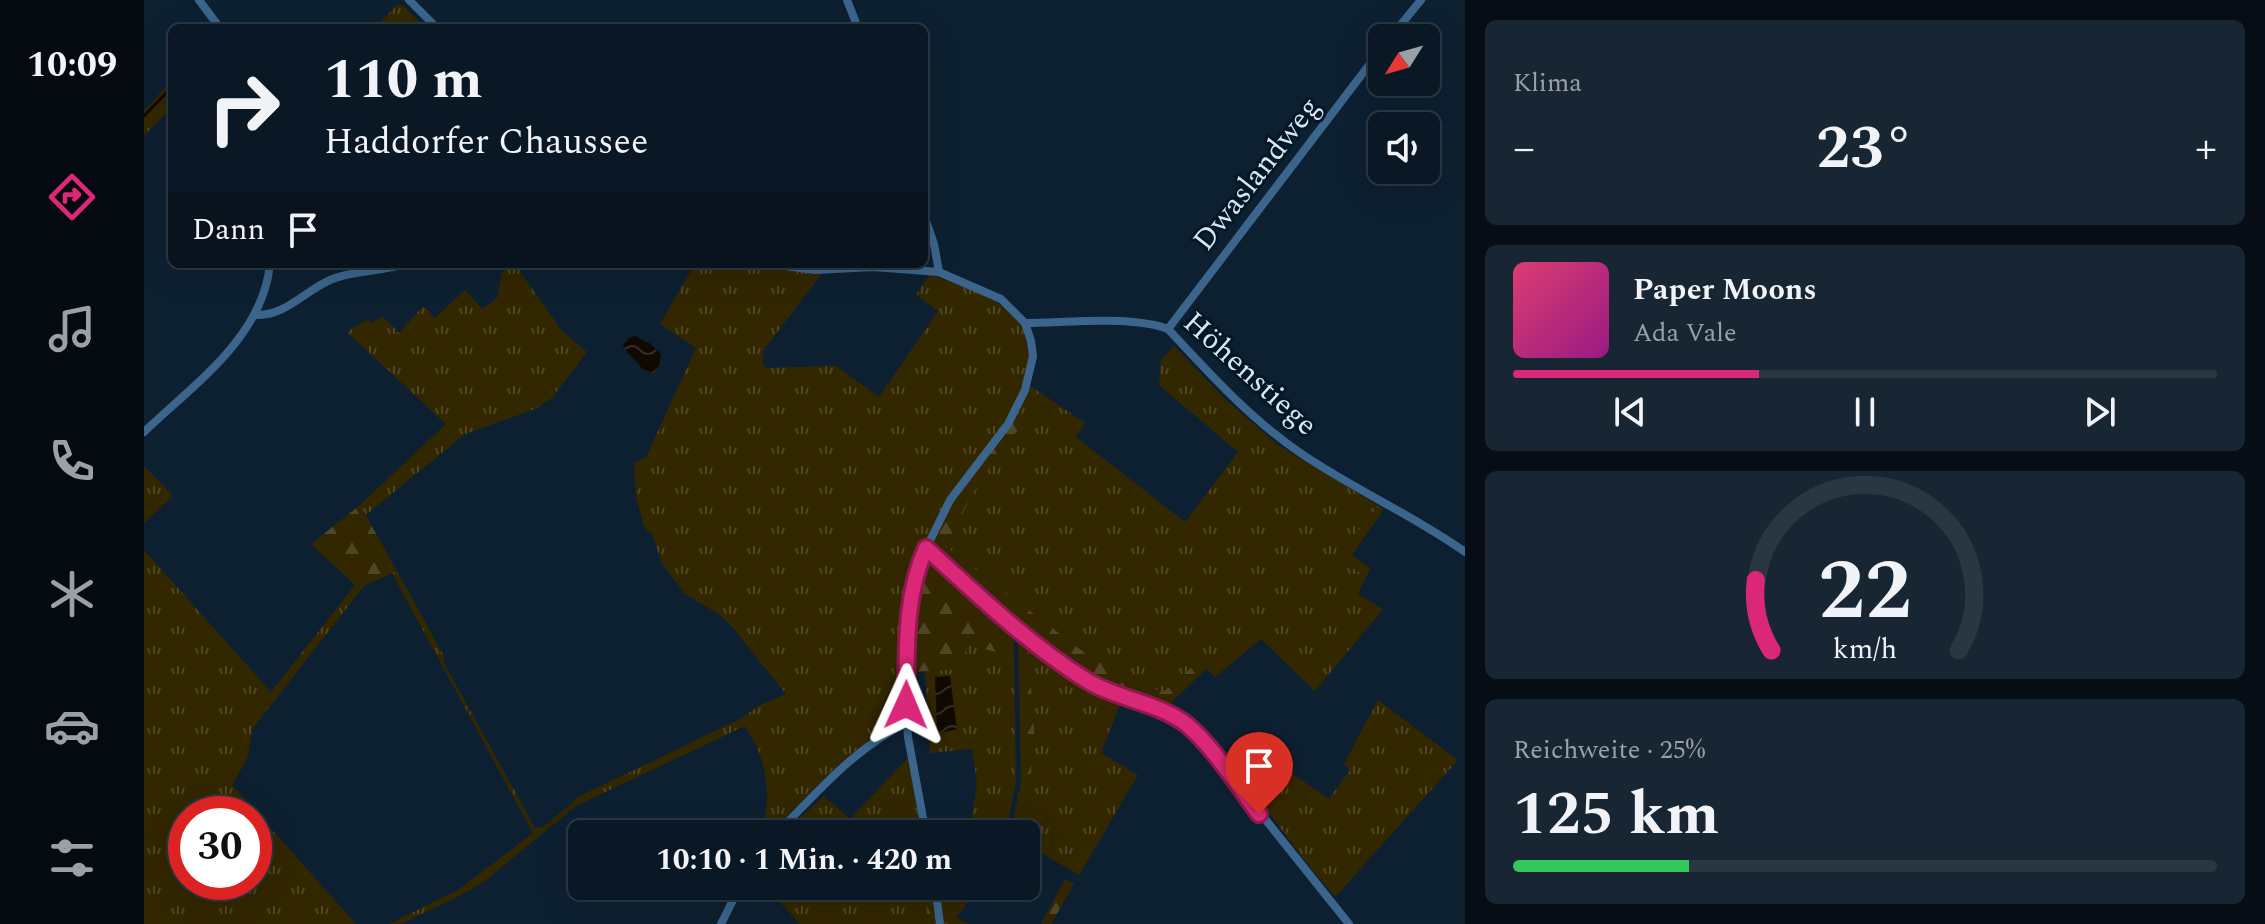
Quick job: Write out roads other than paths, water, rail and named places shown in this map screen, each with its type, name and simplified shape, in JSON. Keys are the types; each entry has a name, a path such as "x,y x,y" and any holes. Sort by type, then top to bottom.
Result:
{"street":[{"path":"199,0 217,24"},
{"path":"409,0 433,24"},
{"path":"847,0 856,24"},
{"path":"1401,24 1421,0"},
{"name":"Dwaslandweg","path":"1168,329 1368,66"},
{"path":"928,227 939,272"},
{"path":"144,432 242,335 257,315 269,268"},
{"path":"257,315 278,312 334,278 393,268"},
{"path":"800,268 854,268"},
{"path":"886,268 939,272 1001,299 1025,323 1033,356 1025,390 1008,424 950,500 914,573 908,625 907,723 924,820"},
{"name":"Höhenstiege","path":"1025,323 1128,322 1156,324 1168,329 1223,388 1277,436 1303,455 1434,530 1465,552"},
{"path":"926,548 1016,629 1087,681 1186,724 1349,924"},
{"path":"790,820 882,734 907,723"},
{"path":"721,924 733,900"},
{"path":"937,900 940,924"}],"water":[{"path":"635,336 661,354 654,373 642,369 624,348 630,337"},
{"path":"950,676 957,729 940,733 937,731 935,677"}],"waterway":[{"path":"144,116 168,91"}]}
